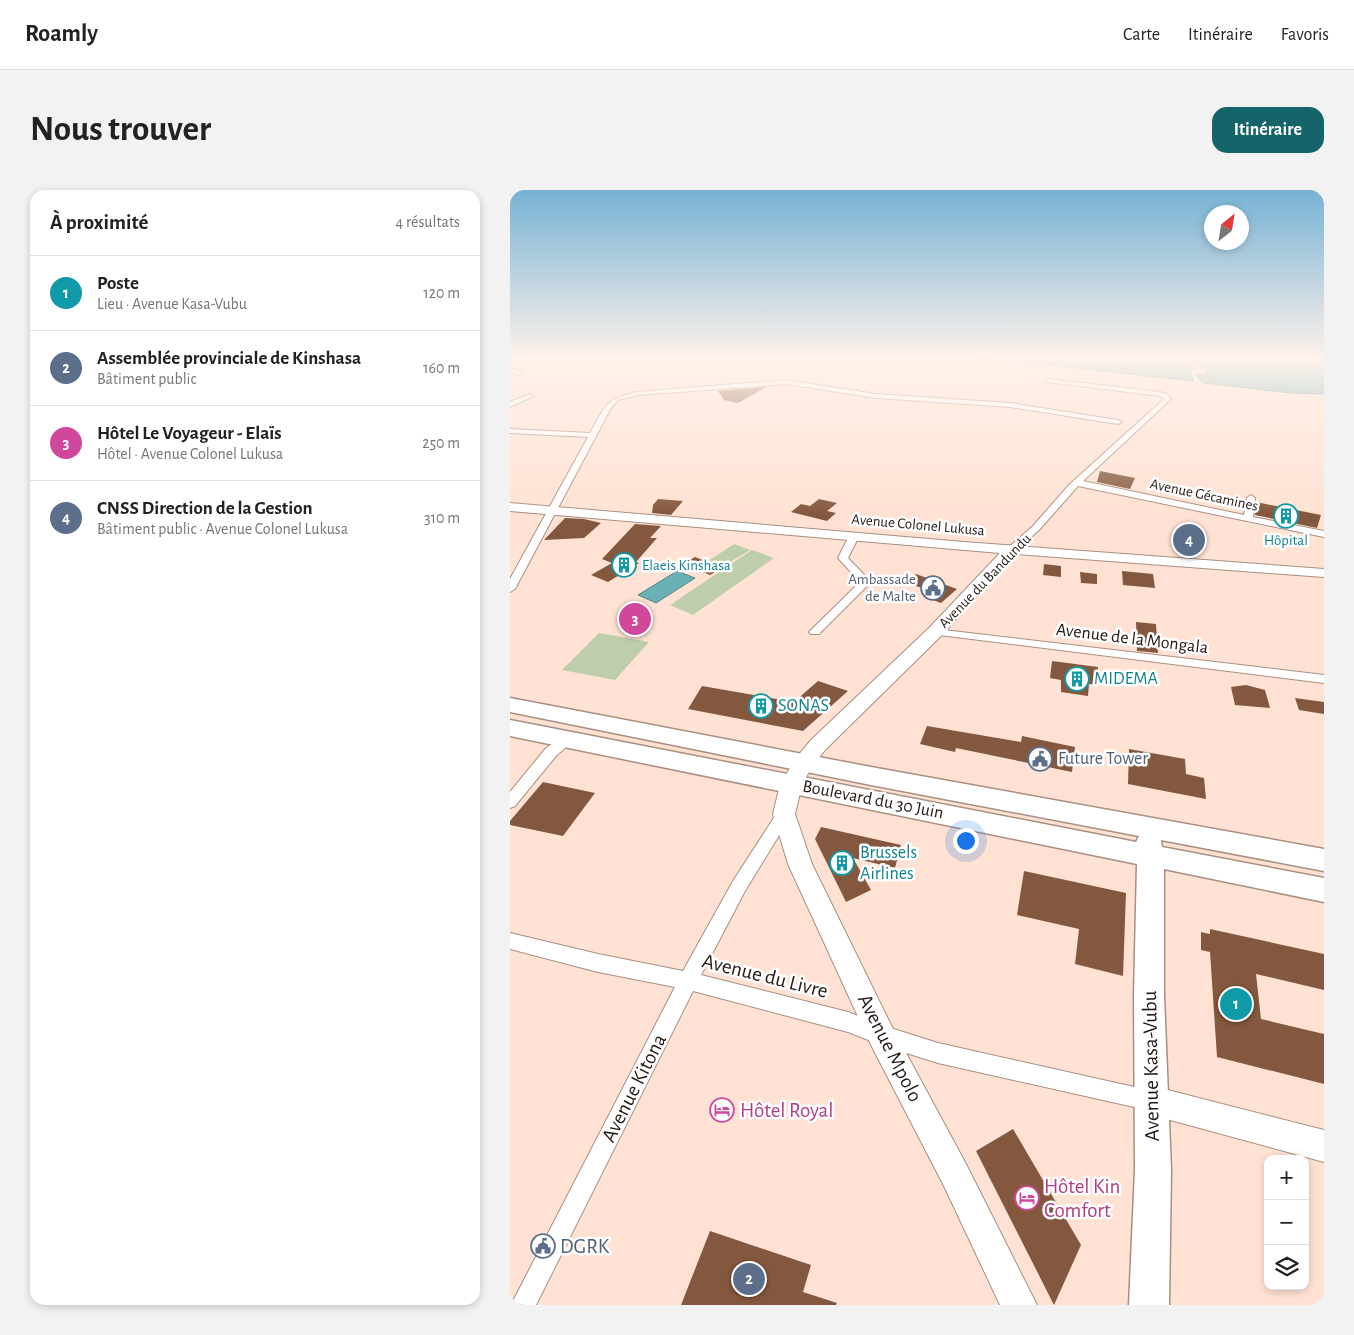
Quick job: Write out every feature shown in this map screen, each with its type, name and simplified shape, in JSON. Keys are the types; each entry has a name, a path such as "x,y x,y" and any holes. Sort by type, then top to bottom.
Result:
{"main road":[{"name":"Avenue Colonel Lukusa","path":"510,507 1324,573"},
{"name":"Avenue du Bandundu","path":"797,774 818,744 935,632 1012,549"},
{"name":"Boulevard du 30 Juin","path":"510,705 797,774"},
{"name":"Boulevard du 30 Juin","path":"510,728 568,739 797,774 1149,841 1324,860"},
{"path":"784,814 797,774"},
{"name":"Avenue Mpolo","path":"784,814 800,864 881,1035 955,1175 1019,1305"},
{"name":"Boulevard du 30 Juin","path":"1149,841 1324,890"},
{"name":"Avenue Kasa-Vubu","path":"1149,841 1153,1170 1149,1305"},
{"path":"1152,1101 1324,1146"}],"street":[{"path":"510,589 551,510 607,410"},
{"path":"1042,410 1118,422"},
{"name":"Avenue du Bandundu","path":"1012,549 1036,528 1078,483 1158,410"},
{"path":"510,431 593,435"},
{"name":"Avenue Gécamines","path":"1078,483 1324,534"},
{"path":"1248,519 1251,498"},
{"path":"815,632 866,582 843,558 854,536"},
{"name":"Avenue de la Mongala","path":"935,632 1324,679"},
{"path":"510,802 551,752 568,739"},
{"name":"Avenue Kitona","path":"523,1305 688,981 747,873 784,814"},
{"name":"Avenue du Livre","path":"510,941 598,963 688,981 848,1022 881,1035 938,1053 1152,1101"}],"green space":[{"path":"734,544 750,550 724,566 708,561"},
{"path":"752,550 774,558 693,615 670,605"},
{"path":"599,633 649,642 615,680 562,670"}],"water":[{"path":"677,571 695,578 656,603 638,595"}],"building":[{"path":"1100,471 1135,478 1130,489 1097,482"},
{"path":"658,499 683,501 671,515 652,513 653,505"},
{"path":"819,499 837,503 827,511 836,513 827,521 791,512 801,504 810,506"},
{"name":"Hôpital","path":"1256,502 1321,515 1317,528 1255,515"},
{"path":"565,518 584,519 601,523 584,538 544,540"},
{"path":"635,524 661,526 650,538 657,538 636,562 639,563 608,582 591,575 612,563 602,559"},
{"path":"695,557 722,568 710,575 683,564"},
{"path":"1044,564 1061,566 1061,577 1043,575"},
{"path":"1122,571 1153,574 1155,588 1123,585"},
{"path":"1080,572 1097,574 1097,584 1081,583"},
{"path":"916,574 957,589 941,603 927,598 934,592 907,583"},
{"path":"1136,622 1156,624 1158,653 1137,651"},
{"name":"MIDEMA","path":"1052,661 1098,667 1098,685 1089,684 1088,696 1061,692 1061,680 1050,678"},
{"name":"SONAS","path":"818,681 848,691 803,731 688,709 702,686 794,702"},
{"path":"1246,685 1265,690 1270,708 1235,705 1231,687"},
{"path":"1295,698 1324,702 1324,714 1299,710"},
{"name":"Future Tower","path":"927,726 1021,742 1022,736 1075,747 1072,772 956,748 955,752 920,744"},
{"path":"1129,749 1185,759 1186,774 1204,778 1206,799 1128,784"},
{"path":"543,782 595,793 563,836 510,825 510,821"},
{"name":"Brussels Airlines","path":"821,827 901,845 895,868 853,858 871,890 846,902 815,839"},
{"path":"1024,871 1126,893 1123,976 1075,964 1079,929 1017,915"},
{"path":"1210,929 1324,954 1324,990 1256,974 1261,1019 1324,1034 1324,1084 1217,1057 1210,952 1201,950 1201,932 1210,934"},
{"name":"Hôtel Kin Comfort","path":"1013,1129 1081,1245 1054,1305 976,1151"},
{"path":"710,1231 811,1265 803,1292 837,1303 836,1305 681,1305"}],"place":[{"name":"Hôpital","path":"1286,516"},
{"name":"CNSS Direction de la Gestion","path":"1189,540"},
{"name":"Elaeis Kinshasa","path":"624,565"},
{"name":"Ambassade de Malte","path":"933,588"},
{"name":"Hôtel Le Voyageur - Elaïs","path":"635,619"},
{"name":"MIDEMA","path":"1077,679"},
{"name":"SONAS","path":"761,706"},
{"name":"Future Tower","path":"1040,759"},
{"name":"Brussels Airlines","path":"842,863"},
{"name":"Poste","path":"1236,1004"},
{"name":"Hôtel Royal","path":"722,1110"},
{"name":"Hôtel Kin Comfort","path":"1027,1198"},
{"name":"DGRK","path":"543,1246"},
{"name":"Assemblée provinciale de Kinshasa","path":"749,1279"}]}
